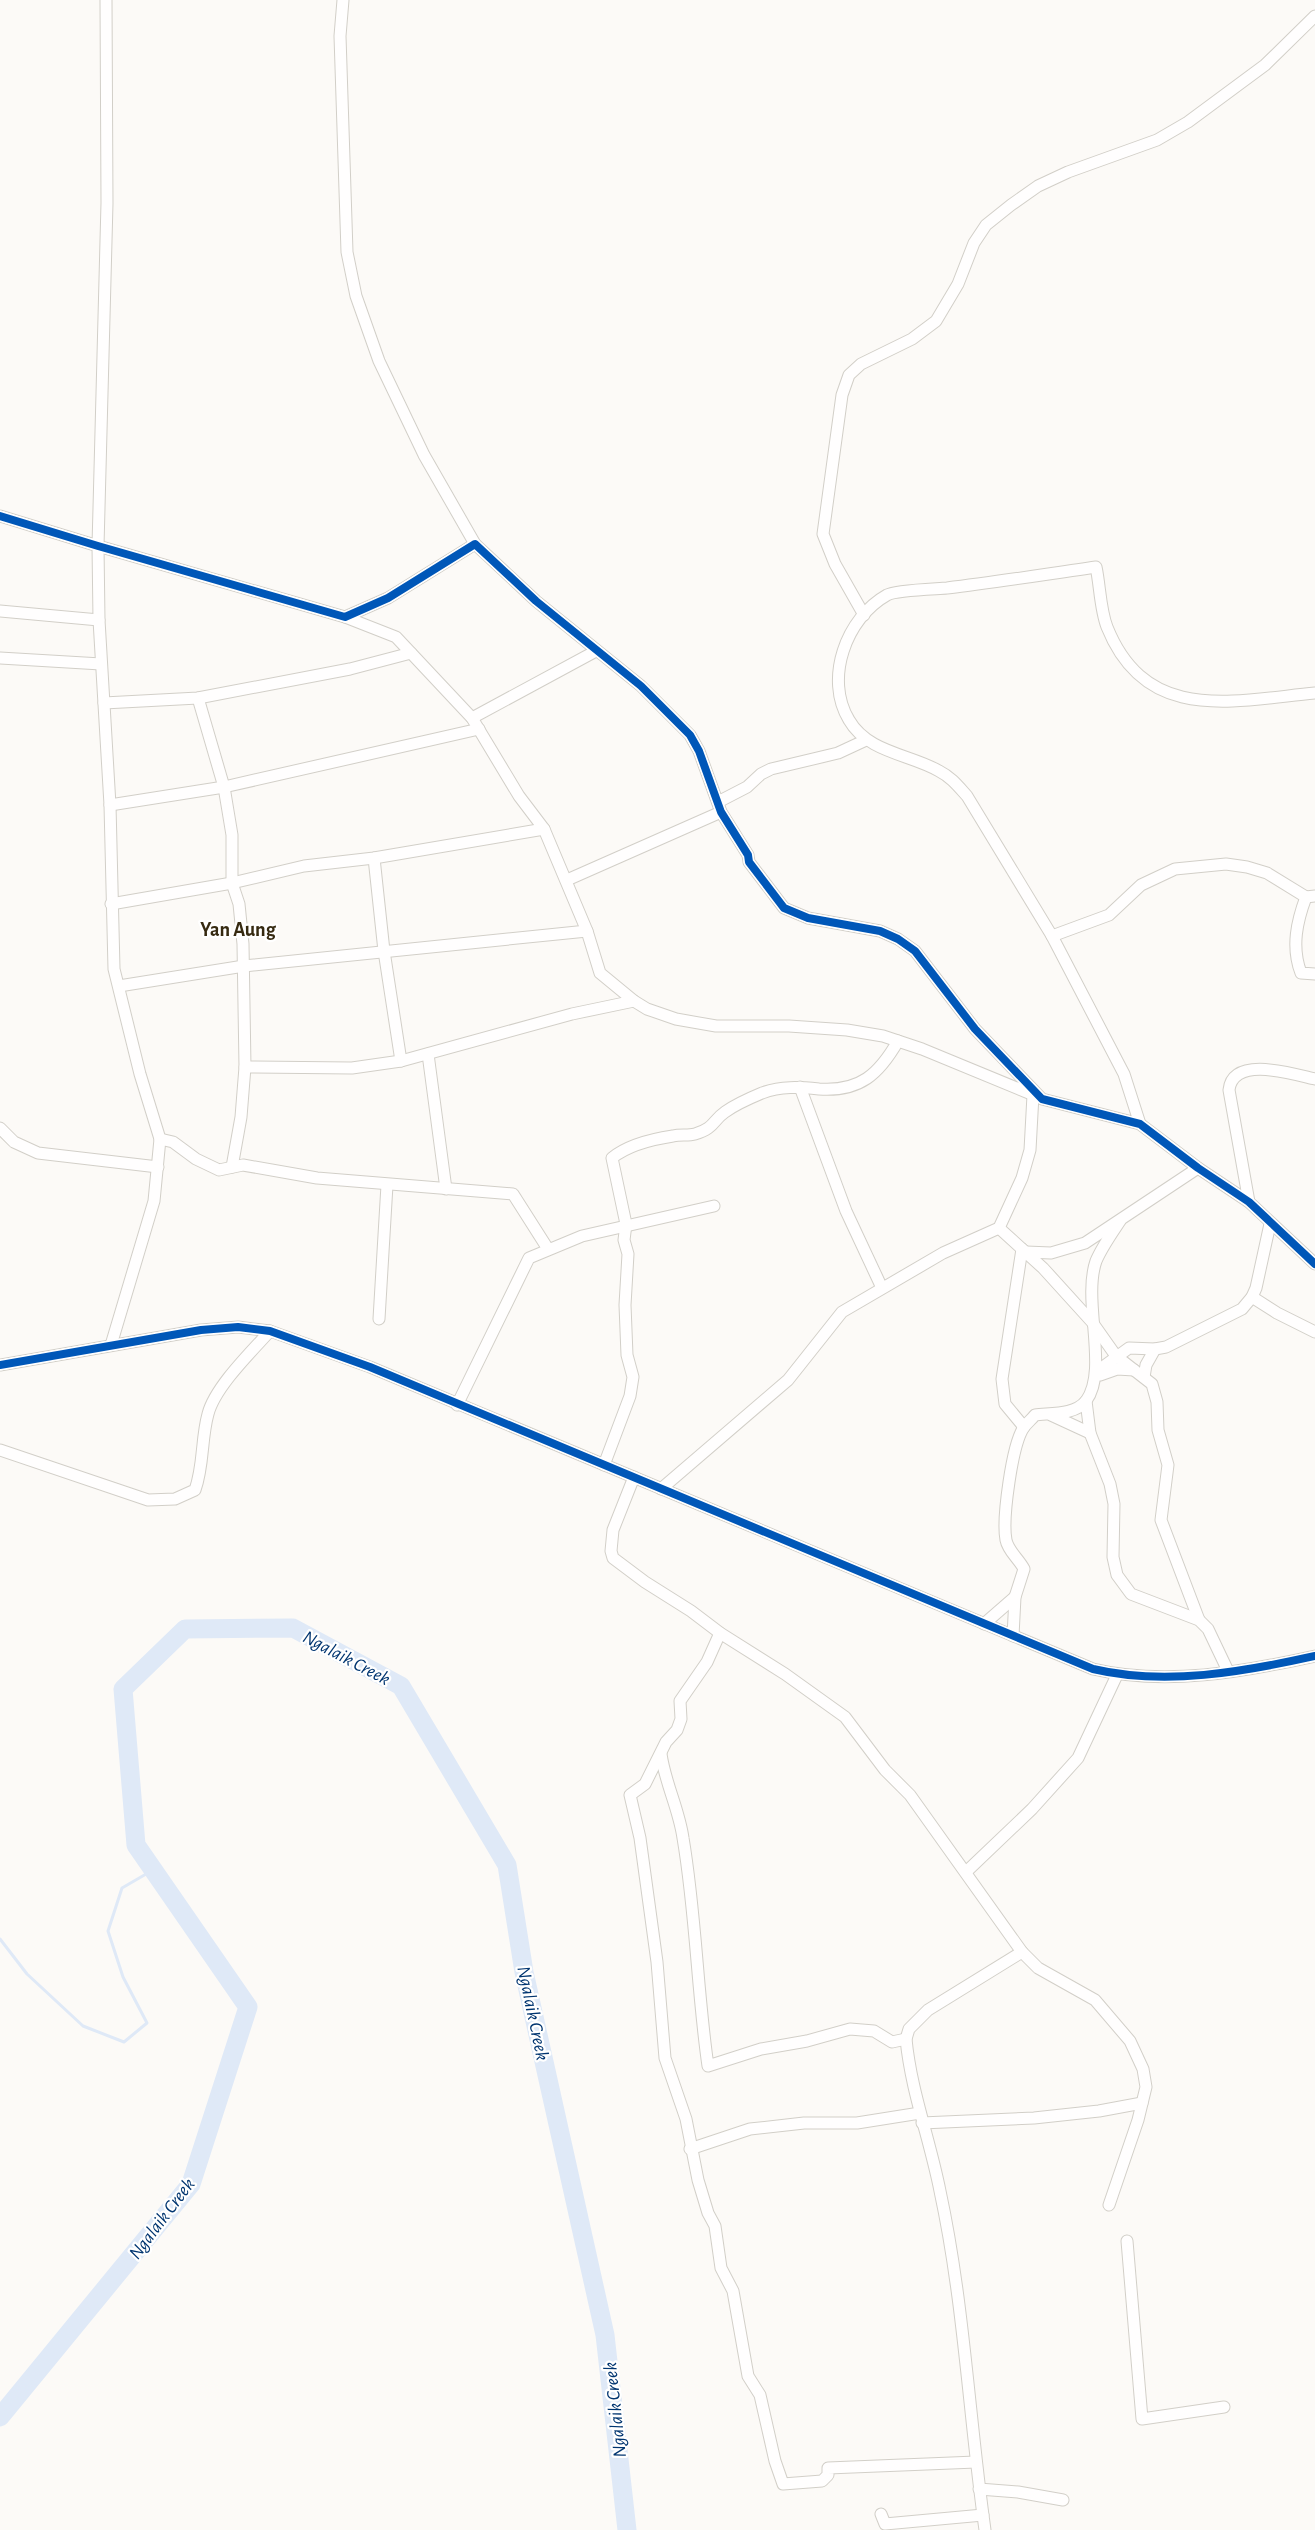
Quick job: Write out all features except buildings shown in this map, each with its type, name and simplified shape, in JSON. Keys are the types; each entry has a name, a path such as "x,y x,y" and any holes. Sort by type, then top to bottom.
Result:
{"street":[{"path":"106,0 106,204 98,546 101,664 110,805 114,969 140,1074 160,1139 154,1200 111,1346"},
{"path":"343,0 340,36 347,252 356,296 378,361 424,455 475,544 536,601 641,686 690,735 699,751 720,807 748,855 749,862 784,908 808,918 880,932 898,939 915,951 975,1028 1038,1097"},
{"path":"864,615 835,564 823,534 842,395 849,375 861,364 926,331 936,321 958,284 974,243 986,225 1011,204 1038,186 1068,172 1157,140 1188,122 1265,65 1315,16"},
{"path":"0,516 345,617 396,637 472,718 519,796 544,829 588,931 600,973 634,1001 647,1009 676,1019 716,1026 789,1026 847,1030 898,1041 1038,1097 1140,1124 1198,1168 1249,1202 1270,1224 1315,1264"},
{"path":"345,617 388,598 475,544"},
{"path":"1140,1124 1124,1074 1052,936 967,796 953,780 938,770 866,740 849,720 840,696 838,673 843,651 864,615 888,594 1000,582 1096,567 1106,626 1122,654 1138,676 1167,693 1196,700 1226,702 1315,693"},
{"path":"0,611 99,620"},
{"path":"472,718 596,651"},
{"path":"104,703 198,698 350,669 411,653"},
{"path":"0,658 101,664"},
{"path":"198,698 224,788 232,835 232,883 239,904 244,966 245,1066 241,1117 232,1167"},
{"path":"110,805 224,788 478,729"},
{"path":"567,880 720,807 761,774 771,769 838,753 866,740"},
{"path":"111,904 232,883 304,866 374,858 544,829"},
{"path":"374,858 384,951 401,1061"},
{"path":"1052,936 1109,915 1141,885 1175,869 1226,864 1247,866 1267,873 1310,897 1296,922 1296,947 1301,972 1315,974"},
{"path":"118,986 244,966 588,931"},
{"path":"245,1066 352,1068 401,1061 572,1014 634,1001"},
{"path":"604,1465 630,1396 633,1377 626,1354 625,1305 628,1254 624,1240 626,1224 612,1158 620,1152 654,1139 693,1135 711,1128 724,1112 772,1089 800,1087 822,1089 855,1085 872,1075 884,1064 898,1041"},
{"path":"428,1054 446,1190"},
{"path":"1249,1202 1229,1090 1232,1079 1238,1074 1264,1069 1315,1079"},
{"path":"800,1087 846,1211 882,1288"},
{"path":"661,1489 788,1380 842,1312 943,1253 999,1228 1022,1178 1030,1150 1038,1097"},
{"path":"0,1128 14,1142 38,1152 158,1167"},
{"path":"160,1139 173,1142 196,1159 219,1170 243,1164 317,1178 513,1194 548,1250"},
{"path":"1024,1250 1051,1253 1085,1243 1198,1168"},
{"path":"379,1319 387,1185"},
{"path":"457,1405 524,1263 529,1258 582,1236 626,1224 714,1206"},
{"path":"1120,1220 1096,1261 1093,1283 1092,1322 1095,1377 1086,1401 1090,1433 1110,1484 1114,1504 1113,1557 1117,1574 1131,1594 1198,1620 1208,1629 1228,1671"},
{"path":"1095,1377 1116,1356 1129,1348 1155,1349 1177,1342 1242,1309 1252,1298 1270,1224"},
{"path":"999,1228 1043,1268 1092,1322 1116,1356 1152,1384 1155,1393 1158,1430 1168,1465 1161,1520 1198,1620"},
{"path":"1024,1250 1002,1379 1005,1404 1024,1427"},
{"path":"1252,1298 1315,1332"},
{"path":"0,1365 201,1330 238,1327 270,1331 370,1367 1093,1670 1117,1675 1196,1676 1315,1656"},
{"path":"0,1450 148,1500 176,1499 195,1490 201,1473 208,1412 229,1377 270,1331"},
{"path":"1144,1377 1146,1364 1155,1349"},
{"path":"1095,1377 1109,1370 1134,1370"},
{"path":"1013,1636 1015,1597 1024,1569 1008,1547 1004,1521 1016,1446 1024,1427 1035,1415 1063,1412 1078,1408 1086,1401"},
{"path":"1049,1414 1090,1433"},
{"path":"634,1478 613,1530 611,1551 613,1558 720,1633 785,1674 845,1718 885,1770 910,1795 1022,1952 1038,1968 1095,2000 1130,2041 1143,2069 1146,2087 1109,2205"},
{"path":"984,1624 1015,1597"},
{"path":"720,1633 707,1662 680,1701 681,1718 677,1730 666,1742 645,1784 630,1795 640,1838 657,1962 665,2058 686,2119 690,2149 708,2213 715,2226 722,2268 733,2291 748,2376 760,2395 775,2461 784,2484 822,2481 828,2475 828,2468 976,2462"},
{"path":"966,1872 1032,1809 1078,1758 1117,1675"},
{"path":"661,1754 664,1772 678,1811 683,1838 708,2066 761,2049 807,2041 850,2029 874,2031 892,2042 906,2039"},
{"path":"985,2530 962,2332 940,2191 921,2118 906,2039 909,2029 928,2010 1022,1952"},
{"path":"690,2149 750,2129 804,2123 857,2123 921,2118 1034,2118 1099,2111 1142,2103"},
{"path":"1127,2241 1142,2419 1224,2407"},
{"path":"979,2489 1018,2492 1063,2500"},
{"path":"881,2514 885,2524 983,2515"}],"waterway":[{"name":"Ngalaik Creek","path":"0,2417 191,2184 248,2007 136,1845 123,1689 185,1629 293,1628 401,1686 507,1865 524,1972 605,2335 627,2530"},
{"path":"0,1939 27,1974 83,2026 124,2042 147,2023 123,1977 108,1931 122,1888 153,1870"}],"cycle path":[{"path":"0,516 345,617 388,598 475,544 536,601 641,686 690,735 699,751 721,812 748,855 749,862 784,908 808,918 880,931 898,939 915,951 975,1029 1042,1099 1140,1124 1198,1168 1249,1202 1315,1264"},
{"path":"0,1365 201,1330 238,1327 270,1331 370,1367 1093,1669 1120,1674 1176,1677 1232,1672 1315,1656"}],"district":[{"name":"Yan Aung","path":"238,929"}]}
